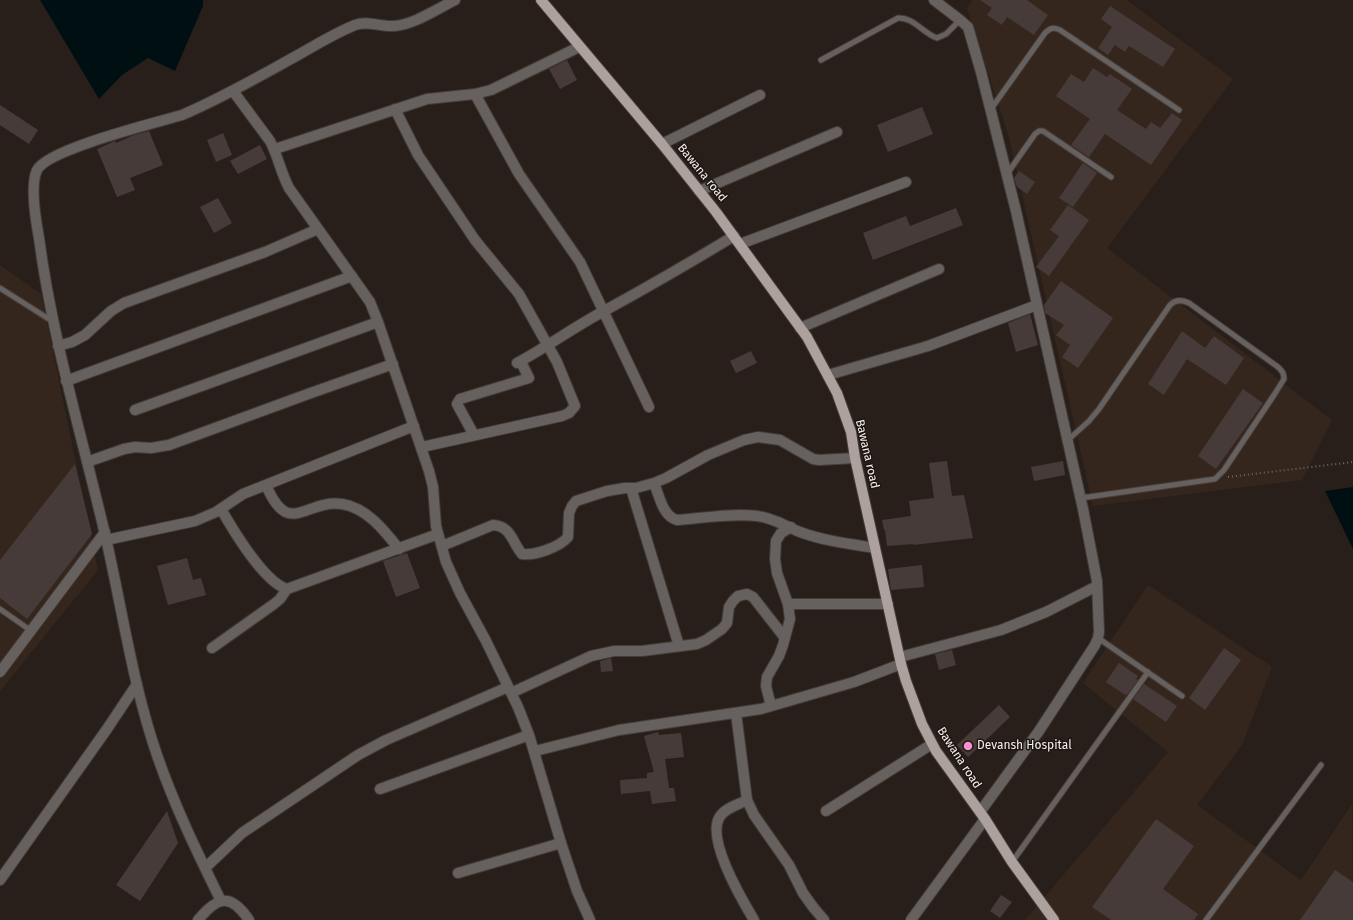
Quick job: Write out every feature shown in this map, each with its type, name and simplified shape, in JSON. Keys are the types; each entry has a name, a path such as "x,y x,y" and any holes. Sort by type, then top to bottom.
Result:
{"main road":[{"name":"Bawana road","path":"541,0 662,144 716,212 807,337 837,393 851,432 855,458 900,660 922,724 932,744 982,815 1012,862 1054,920"}],"street":[{"path":"221,901 174,802 157,756 137,684 106,536 66,381 44,280 35,202 35,180 37,171 41,164 62,152 182,115 233,91 355,25 364,23 393,26 403,24 414,21 455,0"},
{"path":"911,920 1039,731 1098,638 1097,586 1081,498 991,110 968,27 934,0"},
{"path":"275,149 427,99 475,94 491,90 579,47"},
{"path":"233,91 275,149 284,179 370,302 422,447 433,487 436,526 446,562 460,593 510,690 529,735 535,751 561,843 577,891 590,920"},
{"path":"475,94 519,174 575,254 604,311 648,407"},
{"path":"662,144 760,95"},
{"path":"394,109 418,155 477,244 519,294 557,362 575,406 569,413 562,416 422,447"},
{"path":"699,191 837,132"},
{"path":"474,435 457,404 460,399 529,378 519,362 604,311 737,240 906,182"},
{"path":"58,346 72,342 85,335 111,311 124,303 265,252 318,229"},
{"path":"800,328 939,269"},
{"path":"66,381 352,276"},
{"path":"828,375 928,346 1037,305"},
{"path":"135,410 378,322"},
{"path":"87,462 124,449 135,447 151,448 169,445 393,364"},
{"path":"0,672 30,630 106,536 195,521 221,509 243,494 414,426"},
{"path":"442,546 493,525 500,526 506,530 522,554 534,554 562,543 568,537 569,513 576,500 607,491 644,486 654,483 708,455 744,440 758,437 780,440 813,459 855,458"},
{"path":"654,483 664,508 672,519 677,520 736,515 758,516 777,520 799,532 845,543 875,548"},
{"path":"266,485 276,505 287,513 297,513 330,504 342,504 357,510 371,518 382,528 399,549"},
{"path":"631,488 679,646"},
{"path":"221,509 234,532 248,552 271,579 280,587 287,589"},
{"path":"771,706 766,686 767,677 779,656 790,619 788,604 777,573 775,559 776,541 781,533 791,527"},
{"path":"212,648 274,604 280,599 287,589 438,534"},
{"path":"535,751 619,730 736,713 771,706 854,682 900,660 1001,630 1046,612 1097,586"},
{"path":"205,868 242,833 358,755 386,740 591,656 614,651 642,651 697,644 706,640 722,629 727,623 729,607 738,596 743,594 753,597 785,638"},
{"path":"788,604 888,604"},
{"path":"0,880 137,684"},
{"path":"736,713 747,800 754,815 779,849 803,894 824,920"},
{"path":"380,789 529,735"},
{"path":"826,811 932,744"},
{"path":"747,800 728,809 720,817 717,831 719,843 730,876 754,920"},
{"path":"458,873 561,843"},
{"path":"198,920 205,911 215,903 225,900 237,906 243,911 249,920"}],"lane":[{"path":"821,60 898,18 909,20 930,35 937,38 946,34 960,20"},
{"path":"991,110 1044,33 1049,29 1055,28 1179,110"},
{"path":"1007,175 1035,134 1039,131 1043,131 1111,176"},
{"path":"0,288 52,321"},
{"path":"1068,440 1100,409 1173,302 1184,300 1278,367 1284,376 1284,379 1274,395 1224,470 1215,479 1081,498"},
{"path":"0,608 30,630"},
{"path":"1098,638 1182,696"},
{"path":"1012,862 1148,672"},
{"path":"1206,920 1321,765"}],"path":[{"path":"1215,479 1353,462"}],"shaded area":[{"path":"40,0 203,0 203,6 175,71 148,58 122,75 99,99"},
{"path":"972,0 1127,0 1233,79 1107,248 1332,420 1302,480 1093,506 1009,137 967,8"},
{"path":"0,265 41,294 98,570 0,691"},
{"path":"1353,487 1353,549 1325,491"},
{"path":"1148,585 1272,667 1242,745 1197,805 1301,880 1352,804 1353,920 1025,920 1168,752 1083,683"}],"building":[{"path":"980,0 1027,0 1048,15 1034,35 1007,17 1002,25 987,15 992,8"},
{"path":"1110,6 1175,49 1163,67 1129,46 1125,52 1115,45 1108,55 1098,48 1112,27 1101,19"},
{"path":"567,60 577,80 560,89 549,69"},
{"path":"1093,68 1107,77 1110,74 1132,89 1117,110 1146,129 1151,122 1160,128 1172,113 1182,120 1151,165 1105,134 1089,157 1071,145 1090,119 1056,96 1071,74 1084,82"},
{"path":"0,105 38,130 29,144 0,125"},
{"path":"922,107 933,134 888,152 877,125"},
{"path":"149,131 163,165 130,178 135,190 117,197 97,149 115,141 116,143 134,135"},
{"path":"223,133 232,155 216,162 207,140"},
{"path":"260,145 267,159 238,174 230,161"},
{"path":"1083,163 1097,173 1073,207 1059,198"},
{"path":"1019,171 1035,182 1027,194 1017,187 1014,178"},
{"path":"218,198 232,223 214,233 200,207"},
{"path":"1068,205 1089,220 1049,276 1036,267 1059,236 1050,230"},
{"path":"956,208 963,225 873,260 863,233 906,216 910,226"},
{"path":"1061,281 1113,318 1078,368 1062,357 1070,345 1056,335 1064,325 1045,313 1044,305"},
{"path":"1030,314 1038,345 1016,352 1008,323"},
{"path":"1182,331 1205,348 1214,336 1244,358 1226,385 1187,359 1164,395 1148,384"},
{"path":"751,351 757,363 736,373 730,361"},
{"path":"1243,389 1263,403 1216,469 1198,456"},
{"path":"947,461 952,496 964,495 973,538 913,545 887,546 882,520 911,516 909,501 934,498 929,463"},
{"path":"1063,461 1065,475 1034,481 1031,467"},
{"path":"75,464 92,534 27,619 0,598 0,560"},
{"path":"407,553 420,588 396,597 383,561"},
{"path":"187,558 193,580 201,578 206,595 168,605 157,566"},
{"path":"922,565 924,587 891,590 888,569"},
{"path":"1224,648 1241,660 1205,710 1189,698"},
{"path":"952,650 956,665 939,670 935,654"},
{"path":"611,658 613,671 601,672 600,661"},
{"path":"1119,663 1138,676 1136,679 1138,680 1127,695 1106,682"},
{"path":"1144,684 1177,706 1166,722 1133,699"},
{"path":"999,705 1010,717 968,757 957,745"},
{"path":"658,732 659,735 681,733 684,757 665,759 669,788 674,788 676,801 652,804 650,791 621,794 620,780 647,778 647,773 654,772 644,736"},
{"path":"167,811 178,843 140,901 116,885"},
{"path":"1156,819 1194,846 1163,889 1198,914 1194,920 1111,920 1092,907"},
{"path":"1335,870 1353,882 1353,920 1300,920"},
{"path":"1001,895 1012,902 1000,918 990,911"}],"place":[{"name":"Devansh Hospital","path":"968,746"}]}
